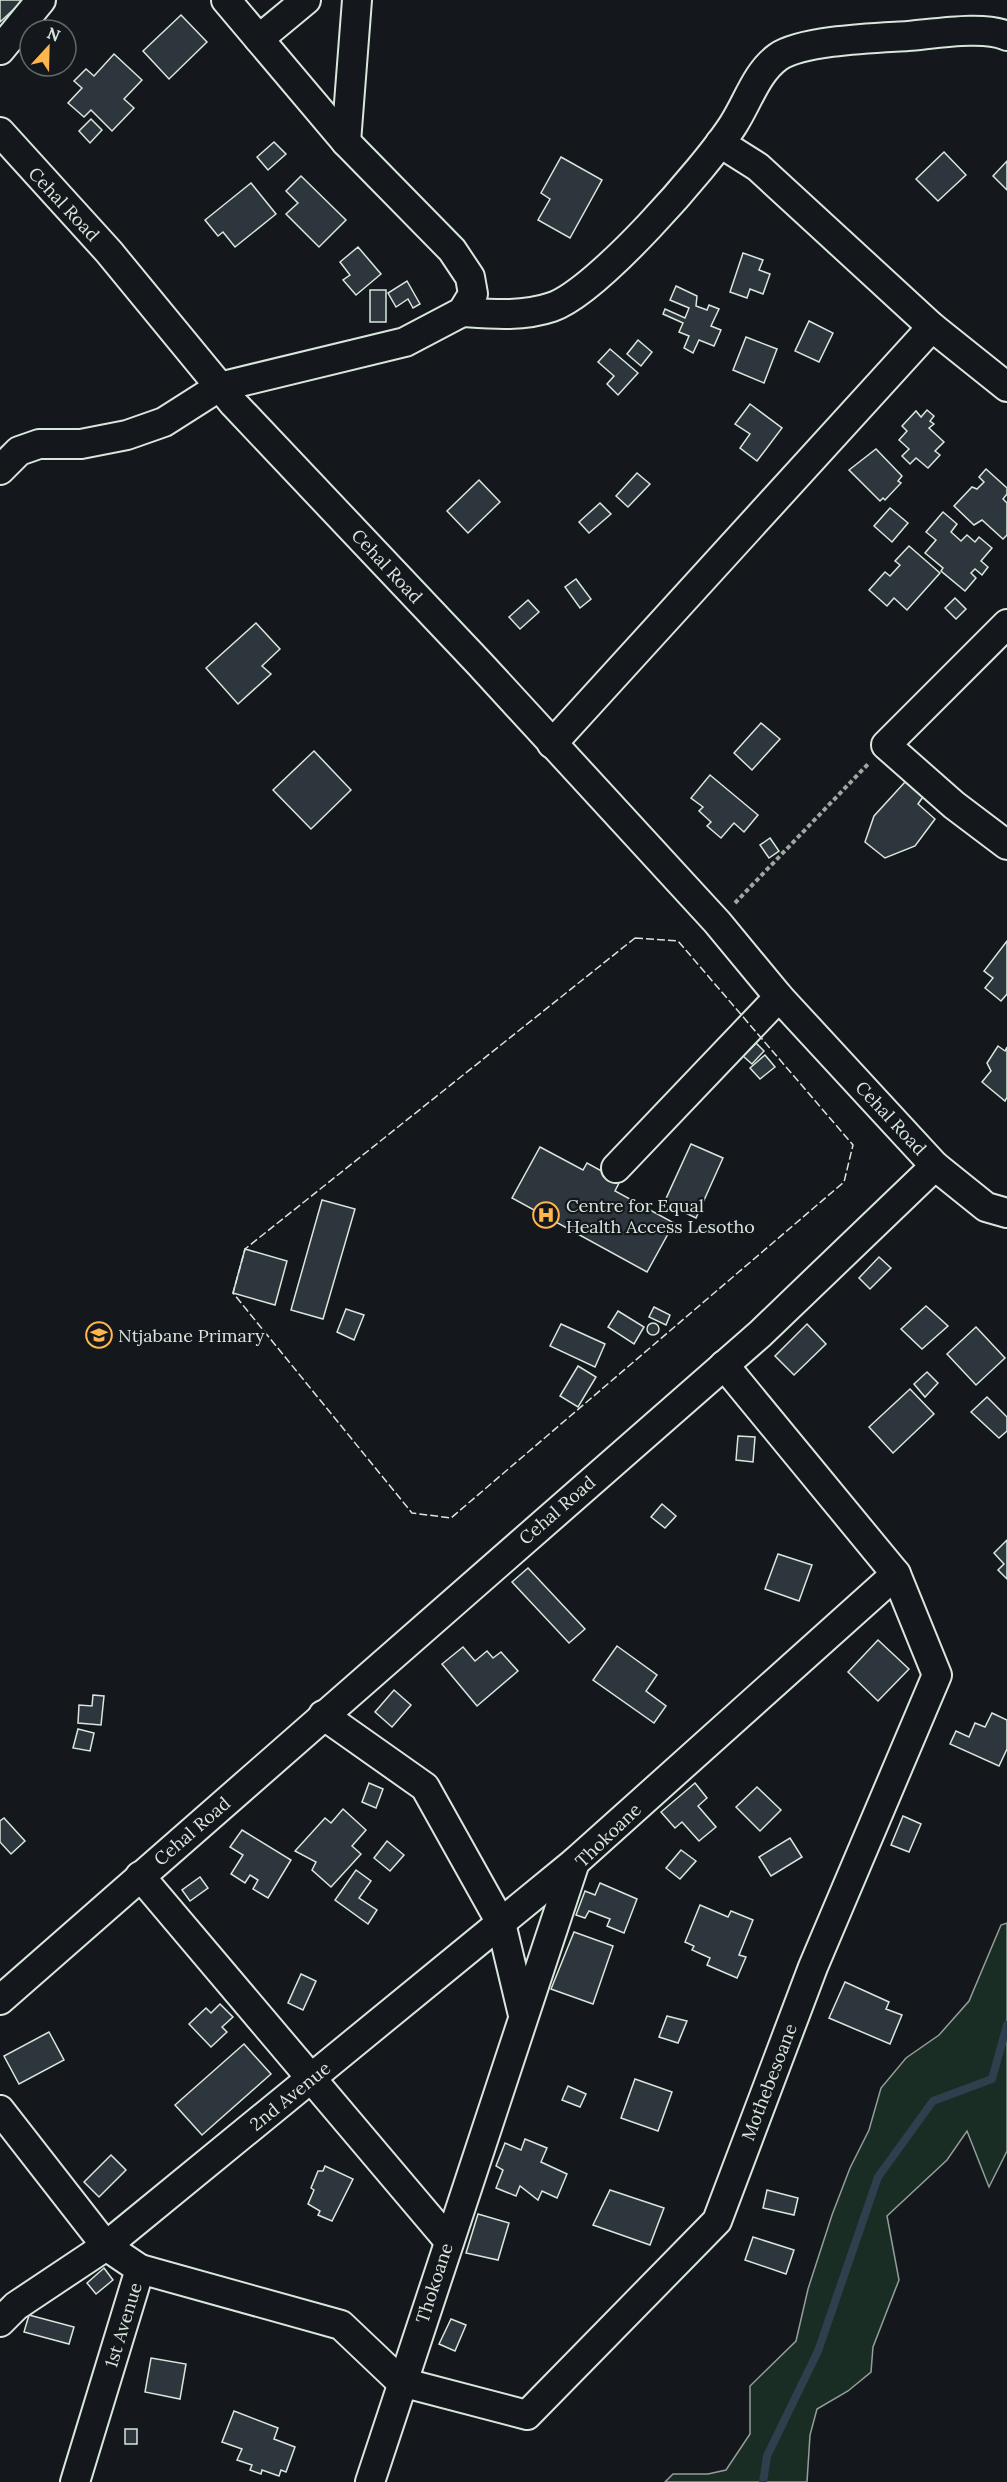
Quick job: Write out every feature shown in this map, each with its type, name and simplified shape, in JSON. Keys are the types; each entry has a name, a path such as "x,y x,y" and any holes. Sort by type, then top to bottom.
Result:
{"street":[{"path":"0,51 41,0"},
{"path":"0,470 19,451 39,444 81,444 128,435 164,422 219,387 384,349 405,342 462,312 473,294 470,277 452,250 346,142 226,0"},
{"path":"259,39 306,0"},
{"path":"346,142 357,0"},
{"path":"462,312 505,315 553,307 596,280 692,178 733,126 760,76 779,56 823,43 977,32 1007,36"},
{"name":"Cehal Road","path":"0,132 109,252 219,387 717,922 779,997 935,1166 724,1365 0,2000"},
{"path":"720,143 758,167 932,327 1007,387"},
{"path":"552,744 932,327"},
{"path":"1007,624 886,745 954,805 1007,845"},
{"path":"616,1168 779,997"},
{"path":"935,1166 986,1207 1007,1213"},
{"path":"724,1365 896,1574"},
{"name":"Thokoane","path":"370,2482 401,2382 575,1862 896,1574"},
{"name":"Mothebesoane","path":"401,2382 527,2415 717,2221 813,1967 937,1675 896,1574"},
{"path":"323,1715 425,1786 501,1923 523,2015"},
{"name":"2nd Avenue","path":"0,2322 16,2306 106,2246 575,1862"},
{"path":"140,1876 448,2240"},
{"name":"1st Avenue","path":"0,2110 106,2246 140,2269 75,2482"},
{"path":"140,2269 341,2325 401,2382"}],"path":[{"path":"717,922 886,745"}],"green space":[{"path":"1007,1923 1007,2151 989,2187 967,2131 947,2160 887,2216 899,2280 873,2347 871,2372 848,2391 817,2409 810,2435 807,2482 665,2482 673,2474 708,2474 726,2470 750,2434 750,2386 796,2341 808,2289 832,2215 850,2168 869,2130 881,2088 906,2058 939,2035 969,2001 1001,1925"}],"building":[{"path":"0,0 24,0 0,22"},
{"path":"181,15 207,42 169,79 143,51"},
{"path":"114,54 142,80 124,99 134,108 112,131 91,110 84,117 68,103 82,88 74,81 86,69 94,76"},
{"path":"91,119 102,130 90,143 79,131"},
{"path":"274,142 286,154 268,170 257,157"},
{"path":"944,152 966,175 938,201 916,179"},
{"path":"561,157 602,180 570,238 538,220 550,199 541,193"},
{"path":"1007,161 1007,190 993,176"},
{"path":"301,176 346,220 319,247 286,214 298,203 286,191"},
{"path":"251,183 276,214 235,247 223,232 218,236 205,220"},
{"path":"358,247 381,274 356,295 343,280 350,275 340,262"},
{"path":"743,253 763,260 759,270 770,274 763,294 750,289 747,298 730,292"},
{"path":"407,281 420,304 413,308 408,299 396,307 388,293"},
{"path":"676,286 697,296 696,306 707,310 709,305 719,309 711,326 721,330 714,346 699,340 693,353 684,348 689,336 679,332 683,323 663,314 665,309 685,318 689,308 670,300"},
{"path":"370,290 386,290 386,322 370,322"},
{"path":"809,321 833,333 819,362 795,351"},
{"path":"746,337 777,349 764,383 733,370"},
{"path":"638,340 652,352 641,366 627,354"},
{"path":"610,349 638,373 618,395 607,384 614,376 598,362"},
{"path":"750,404 782,428 757,461 740,448 750,434 735,424"},
{"path":"927,410 934,416 930,421 934,424 929,428 944,442 935,451 940,455 928,468 916,458 910,464 902,456 909,449 899,440 907,431 902,426 916,411 921,417"},
{"path":"876,449 902,476 898,481 901,483 885,500 883,498 880,501 849,470"},
{"path":"986,469 1007,488 1007,494 1003,499 1007,503 1007,535 1003,539 982,520 974,525 954,506 972,487 977,489 984,482 979,477"},
{"path":"637,473 650,484 628,507 616,496"},
{"path":"479,480 500,502 468,533 447,511"},
{"path":"600,503 611,514 589,533 579,522"},
{"path":"890,508 908,523 892,542 874,526"},
{"path":"943,512 957,524 951,532 961,541 967,535 975,542 979,537 992,548 981,561 988,567 982,575 975,569 971,573 976,578 965,591 941,571 943,568 925,553 936,540 926,532"},
{"path":"909,546 940,573 907,610 894,598 887,606 869,590 885,572 890,576 900,565 895,561"},
{"path":"576,579 591,599 580,608 565,587"},
{"path":"955,598 966,609 956,619 945,608"},
{"path":"528,600 539,612 520,629 509,617"},
{"path":"256,623 280,649 262,666 271,674 238,704 206,668"},
{"path":"761,723 780,739 752,770 734,753"},
{"path":"314,751 351,790 311,829 273,790"},
{"path":"710,775 758,815 744,832 734,823 721,838 707,826 711,822 699,811 703,807 691,798"},
{"path":"905,782 923,797 918,804 935,819 915,846 885,858 865,842 874,816"},
{"path":"770,838 779,851 769,858 760,845"},
{"path":"1007,941 1007,994 1001,1001 985,988 993,978 984,971"},
{"path":"756,1043 764,1051 752,1064 743,1056"},
{"path":"998,1046 1005,1051 1007,1047 1007,1097 1005,1101 982,1082 991,1071 987,1063"},
{"path":"765,1055 775,1067 760,1079 750,1068"},
{"path":"691,1144 723,1158 696,1218 664,1203"},
{"path":"540,1147 583,1170 587,1163 620,1181 615,1191 674,1223 647,1272 512,1198"},
{"path":"322,1200 355,1209 323,1319 291,1310"},
{"path":"245,1249 287,1261 275,1305 233,1293"},
{"path":"879,1257 891,1268 870,1289 859,1278"},
{"path":"926,1306 948,1326 922,1349 901,1329"},
{"path":"654,1307 670,1315 666,1325 649,1317"},
{"path":"346,1309 364,1315 354,1340 337,1332"},
{"path":"618,1311 644,1327 634,1344 608,1327"},
{"path":"655,1323 659,1329 655,1335 651,1335 647,1327"},
{"path":"561,1324 605,1344 595,1367 550,1346"},
{"path":"807,1324 826,1344 794,1375 775,1356"},
{"path":"976,1327 1005,1358 976,1385 947,1354"},
{"path":"578,1366 596,1377 578,1407 560,1396"},
{"path":"927,1372 938,1383 925,1397 914,1384"},
{"path":"910,1389 934,1414 893,1453 869,1427"},
{"path":"987,1397 1007,1417 1007,1431 999,1438 971,1412"},
{"path":"738,1436 755,1437 753,1462 736,1460"},
{"path":"662,1504 676,1516 665,1528 651,1517"},
{"path":"1007,1540 1007,1579 998,1570 1004,1564 994,1553"},
{"path":"778,1554 812,1565 799,1601 765,1589"},
{"path":"528,1568 585,1629 569,1643 512,1582"},
{"path":"878,1640 909,1669 878,1701 848,1672"},
{"path":"617,1646 657,1675 646,1691 666,1706 654,1723 593,1680"},
{"path":"463,1647 475,1661 487,1651 493,1658 501,1652 518,1671 477,1706 442,1664"},
{"path":"394,1690 411,1705 392,1727 375,1712"},
{"path":"93,1695 104,1696 101,1725 78,1723 79,1705 92,1706"},
{"path":"992,1713 1007,1720 1007,1749 999,1766 950,1744 956,1731 969,1737 975,1723 985,1727"},
{"path":"78,1729 94,1733 90,1751 73,1748"},
{"path":"369,1783 383,1789 376,1808 362,1802"},
{"path":"695,1783 707,1798 698,1806 716,1827 699,1841 682,1822 675,1828 661,1812"},
{"path":"757,1787 781,1810 760,1831 736,1807"},
{"path":"343,1809 366,1830 352,1846 361,1854 331,1887 312,1870 316,1862 295,1851 325,1818 331,1823"},
{"path":"903,1816 921,1824 909,1852 891,1845"},
{"path":"4,1818 25,1841 11,1854 0,1842 0,1821"},
{"path":"242,1830 291,1860 268,1898 253,1889 258,1880 250,1875 245,1883 231,1874 243,1855 230,1847"},
{"path":"790,1838 802,1857 771,1876 759,1857"},
{"path":"387,1841 404,1855 390,1871 374,1858"},
{"path":"681,1850 696,1861 680,1879 666,1868"},
{"path":"356,1870 371,1881 359,1898 377,1910 368,1924 335,1900"},
{"path":"200,1877 208,1888 190,1901 182,1890"},
{"path":"600,1883 637,1899 624,1933 607,1926 610,1919 589,1911 585,1918 576,1915 585,1891 595,1895"},
{"path":"700,1905 728,1917 731,1911 753,1920 739,1955 746,1957 737,1978 707,1965 710,1958 692,1950 694,1946 685,1942"},
{"path":"574,1932 613,1946 593,2004 551,1989"},
{"path":"301,1974 316,1981 303,2010 288,2003"},
{"path":"845,1982 889,2002 886,2009 902,2015 890,2044 829,2018"},
{"path":"220,2004 233,2017 222,2027 227,2032 211,2047 189,2024 206,2008 211,2013"},
{"path":"667,2016 687,2021 678,2043 659,2037"},
{"path":"49,2032 64,2060 19,2084 4,2056"},
{"path":"244,2044 271,2074 202,2135 175,2105"},
{"path":"635,2079 672,2092 658,2131 621,2118"},
{"path":"568,2086 586,2094 580,2107 562,2100"},
{"path":"525,2139 547,2148 541,2162 567,2174 557,2198 542,2191 538,2200 520,2186 516,2196 496,2188 503,2170 496,2166 505,2143 521,2150"},
{"path":"111,2155 126,2170 99,2197 84,2182"},
{"path":"325,2166 353,2179 332,2221 318,2215 320,2211 308,2204 318,2171 323,2171"},
{"path":"610,2190 664,2208 650,2245 593,2225"},
{"path":"767,2190 798,2198 794,2215 763,2208"},
{"path":"478,2214 509,2223 498,2260 466,2253"},
{"path":"753,2237 794,2250 786,2274 745,2260"},
{"path":"104,2268 113,2280 96,2294 87,2283"},
{"path":"29,2315 74,2327 69,2344 24,2332"},
{"path":"451,2319 466,2325 455,2351 439,2344"},
{"path":"151,2358 186,2364 180,2399 145,2392"},
{"path":"234,2411 278,2428 274,2439 295,2447 286,2472 281,2470 279,2476 262,2470 261,2474 250,2470 252,2465 237,2460 242,2449 222,2442"},
{"path":"125,2429 137,2429 137,2444 125,2444"}],"waterway":[{"path":"763,2482 767,2456 818,2351 878,2177 933,2101 992,2079 1007,2025"}],"fence":[{"path":"635,938 678,941 853,1145 844,1182 451,1518 412,1513 233,1293 245,1249 635,938"}],"place":[{"name":"Centre for Equal Health Access Lesotho","path":"546,1215"},
{"name":"Ntjabane Primary","path":"99,1335"}]}
